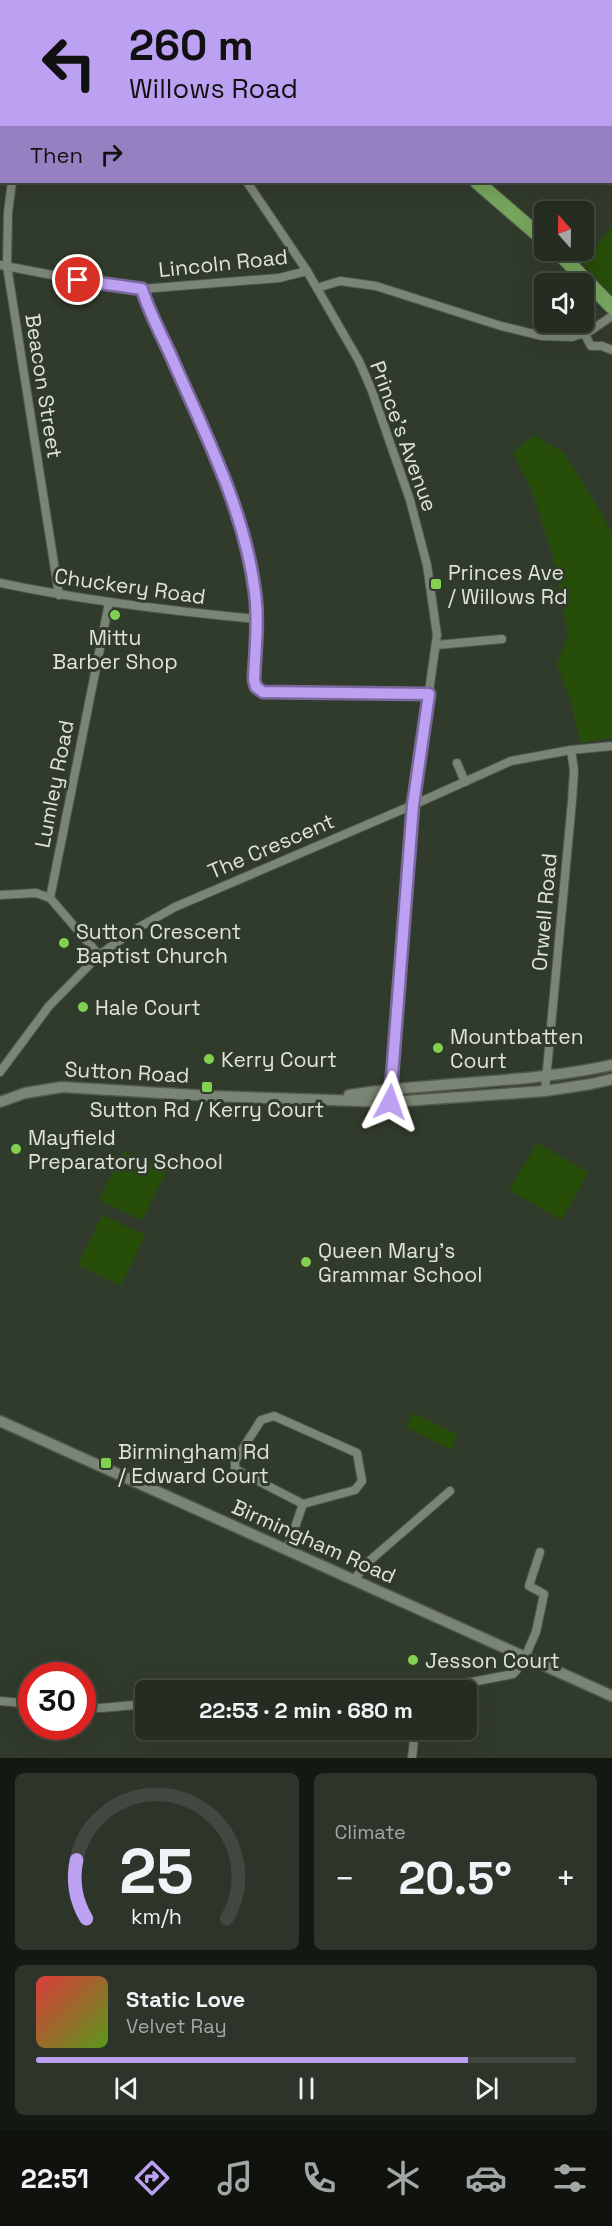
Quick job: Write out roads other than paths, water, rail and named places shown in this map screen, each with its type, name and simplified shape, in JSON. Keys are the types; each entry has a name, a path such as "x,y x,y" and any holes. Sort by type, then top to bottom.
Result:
{"highway":[{"path":"478,183 534,231"},
{"path":"567,261 612,307"}],"street":[{"name":"Beacon Street","path":"12,183 3,265 59,595"},
{"name":"Prince's Avenue","path":"248,183 307,271 359,361 372,391 410,500 427,565 437,635 413,805 390,1102"},
{"name":"Lincoln Road","path":"3,265 78,280 142,289 279,278 307,271"},
{"path":"317,288 340,281 376,286 536,335 572,337 584,333 591,346 602,346 612,350"},
{"path":"142,289 210,443 246,544 255,593 254,680 256,687 263,692 429,694"},
{"path":"594,329 612,316"},
{"name":"Chuckery Road","path":"0,583 109,603 256,619"},
{"name":"Lumley Road","path":"50,898 109,603"},
{"path":"436,645 502,639"},
{"name":"The Crescent","path":"0,1072 49,1006 99,955 136,929 175,907 511,761 571,750 612,746"},
{"name":"Orwell Road","path":"545,1091 573,780 571,750"},
{"path":"457,763 465,782"},
{"path":"0,895 36,893 50,898 99,955"},
{"name":"Sutton Road","path":"325,1099 390,1089 547,1077 612,1065"},
{"name":"Sutton Road","path":"0,1102 25,1093 62,1088 390,1102 545,1091 612,1079"},
{"path":"274,1416 357,1454 362,1481 355,1490 303,1504 235,1470 235,1461 261,1420 274,1416"},
{"name":"Birmingham Road","path":"0,1421 612,1696"},
{"path":"354,1580 368,1563 450,1491"},
{"path":"287,1550 303,1504"},
{"path":"475,1680 513,1674 526,1657 536,1632 544,1594 529,1586 540,1552"},
{"path":"0,1701 18,1703"},
{"path":"96,1708 135,1705"},
{"path":"412,1758 414,1740"}],"place":[{"name":"Princes Ave / Willows Rd","path":"436,584"},
{"name":"Mittu Barber Shop","path":"115,615"},
{"name":"Sutton Crescent Baptist Church","path":"64,943"},
{"name":"Hale Court","path":"83,1007"},
{"name":"Mountbatten Court","path":"438,1048"},
{"name":"Kerry Court","path":"209,1059"},
{"name":"Sutton Rd / Kerry Court","path":"207,1087"},
{"name":"Mayfield Preparatory School","path":"16,1149"},
{"name":"Queen Mary's Grammar School","path":"306,1262"},
{"name":"Birmingham Rd / Edward Court","path":"106,1463"},
{"name":"Jesson Court","path":"413,1660"}]}
